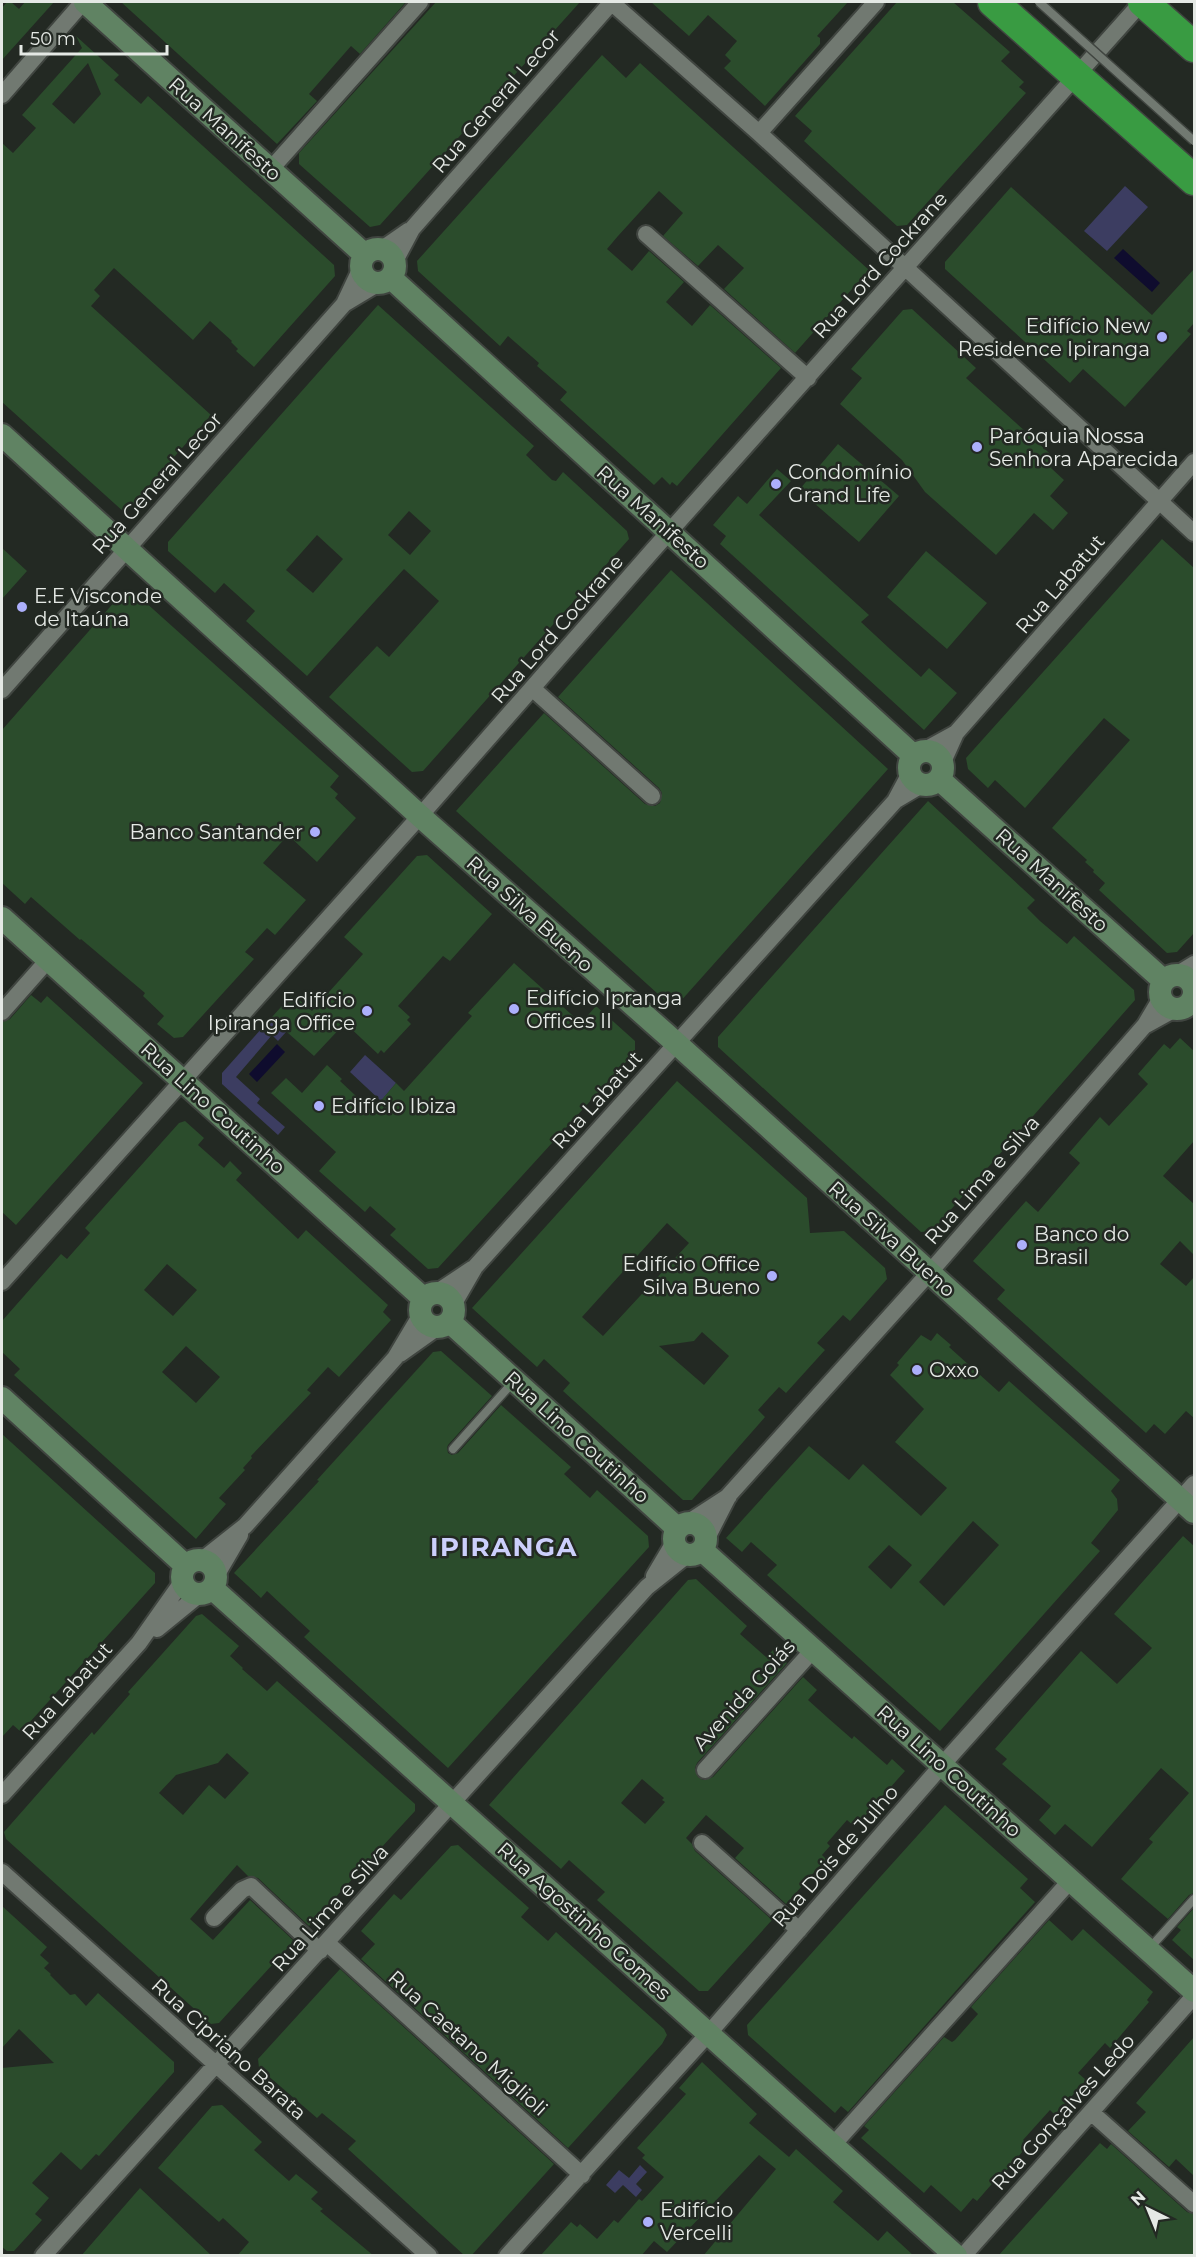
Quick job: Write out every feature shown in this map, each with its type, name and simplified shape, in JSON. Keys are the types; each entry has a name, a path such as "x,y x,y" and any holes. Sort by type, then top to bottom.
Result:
{"highway":[{"path":"993,2 1081,69 1194,180"},
{"path":"1138,6 1194,47"}],"main road":[{"name":"Rua Manifesto","path":"84,2 379,266 926,768 1182,990"},
{"name":"Rua Silva Bueno","path":"2,435 420,816 930,1272 1190,1498"},
{"name":"Rua Lino Coutinho","path":"2,918 689,1540 943,1764 1194,1994"},
{"name":"Rua Agostinho Gomes","path":"2,1398 956,2256"}],"street":[{"path":"2,95 84,2"},
{"path":"270,170 420,2"},
{"path":"612,2 759,133 1194,533"},
{"name":"Rua General Lecor","path":"2,690 612,2"},
{"path":"759,133 876,2"},
{"name":"Rua Lord Cockrane","path":"2,1282 420,816 669,532 1138,6"},
{"path":"646,234 808,378"},
{"name":"Rua General Lecor","path":"344,304 379,266"},
{"name":"Rua Labatut","path":"2,1795 200,1578 475,1267 926,768 1194,462"},
{"path":"532,688 652,796"},
{"path":"2,1012 48,960"},
{"name":"Rua Lima e Silva","path":"43,2256 930,1272 1145,1025 1182,990"},
{"name":"Rua Lima e Silva","path":"689,1540 729,1496"},
{"name":"Rua Dois de Julho","path":"507,2256 709,2033 943,1764 1190,1498"},
{"name":"Avenida Goiás","path":"705,1770 813,1650"},
{"path":"702,1843 799,1930"},
{"name":"Rua Cipriano Barata","path":"2,1872 429,2256"},
{"path":"833,2145 1070,1881"},
{"name":"Rua Caetano Miglioli","path":"214,1918 242,1890 251,1886 582,2175"},
{"name":"Rua Gonçalves Ledo","path":"963,2256 1092,2113 1194,1994"},
{"path":"1092,2113 1194,2204"}],"lane":[{"path":"1039,2 1194,141"},
{"path":"453,1449 514,1380"},
{"path":"1148,1950 1194,1899"}],"shaded area":[{"path":"1125,186 1148,207 1107,251 1084,231"},
{"path":"1123,249 1160,283 1152,292 1114,258"},
{"path":"271,1018 286,1032 278,1041 272,1035 236,1077 260,1099 257,1103 285,1127 278,1135 222,1084 222,1073"},
{"path":"277,1044 285,1052 257,1082 249,1074"},
{"path":"365,1055 396,1083 381,1101 350,1072"},
{"path":"640,2165 647,2172 636,2184 642,2190 636,2197 623,2185 615,2193 606,2185 619,2170 629,2178"}],"building":[{"path":"7,2 11,2 19,9 25,2 54,2 2,60 2,8"},
{"path":"121,2 405,3 360,54 351,46 309,94 317,101 277,144"},
{"path":"436,2 580,2 380,225 370,227 299,164 299,153"},
{"path":"651,2 848,2 817,36 820,38 820,44 765,106 724,68 731,61 725,55 737,41 708,15 689,36"},
{"path":"897,2 953,2 1010,52 1001,61 1024,82 1019,87 1026,93 907,225 897,226 804,141 812,131 795,116"},
{"path":"76,36 119,75 114,80 141,104 148,96 334,265 335,276 254,367 236,351 238,349 232,341 210,321 193,340 114,268 94,290 100,296 91,306 211,415 125,513 2,402 2,143 13,153 36,128 22,115 82,48","holes":["88,63 101,94 74,124 52,104"]},
{"path":"602,55 626,78 640,63 869,270 795,353 724,289 744,268 718,245 698,266 663,236 683,213 659,191 618,236 607,249 632,271 649,251 684,282 666,302 692,326 710,305 781,368 677,486 672,482 670,485 662,477 654,485 560,400 567,392 537,366 539,363 508,336 500,346 418,271 417,261"},
{"path":"1011,187 1152,315 1194,269 1194,323 1187,331 1191,334 1125,407 1083,369 1070,383 945,269 945,262"},
{"path":"378,305 534,446 526,455 552,480 556,481 563,472 627,531 629,539 423,771 412,772 329,697 377,646 389,657 439,601 404,569 307,676 246,621 255,611 224,583 215,593 168,551 168,542","holes":["409,511 431,531 410,555 388,535","317,535 343,559 313,593 286,570"]},
{"name":"Paróquia Nossa Senhora Aparecida","path":"912,309 976,368 966,378 1057,460 1051,468 1064,480 1050,496 1068,513 1053,530 1034,513 996,555 925,492 902,460 840,404 862,378 851,369 903,310"},
{"path":"838,444 899,496 859,542 799,490"},
{"path":"777,469 791,481 759,515 869,615 861,622 921,677 929,668 957,693 924,730 720,544 726,536 713,525 738,496 747,504"},
{"path":"1162,539 1194,568 1194,933 1177,952 1167,953 1099,890 1105,883 1085,862 1087,860 1052,828 1130,740 1104,718 1025,808 995,780 988,788 968,769 966,758"},
{"path":"2,548 27,571 2,599"},
{"path":"926,551 987,603 947,649 887,597"},
{"path":"671,570 888,769 679,1003 669,1004 456,811 544,713 645,804 655,806 660,803 662,793 659,788 558,697"},
{"path":"124,591 134,592 339,776 330,787 338,794 335,798 356,818 317,862 288,835 263,863 306,900 275,935 267,928 245,952 254,959 183,1037 174,1038 157,1024 164,1016 143,996 145,993 31,897 25,904 2,883 2,730"},
{"path":"928,801 1035,900 1027,908 1040,921 1067,944 1074,936 1134,990 1135,1000 932,1231 921,1232 718,1047 718,1037"},
{"path":"427,855 492,914 450,961 443,956 398,1006 410,1017 407,1020 411,1024 384,1053 381,1050 378,1054 345,1023 314,1056 271,1018 291,996 294,999 296,997 312,1011 363,954 344,937 417,856"},
{"path":"514,963 581,1023 596,1006 635,1041 635,1052 438,1268 428,1269 390,1235 396,1229 370,1206 365,1212 319,1171 336,1152 271,1093 286,1078 302,1093 327,1065 342,1079 340,1081 372,1111 396,1083 404,1091 472,1016 468,1013"},
{"path":"31,995 41,1003 47,996 143,1083 16,1225 2,1212 2,1022 10,1019"},
{"path":"1180,1038 1194,1051 1194,1141 1163,1176 1194,1204 1194,1255 1180,1241 1160,1264 1186,1286 1194,1277 1194,1418 1186,1411 1165,1434 1154,1424 1146,1433 997,1299 1005,1290 973,1261 1026,1201 1038,1212 1080,1163 1069,1153 1100,1117 1109,1126 1148,1084 1138,1074 1164,1044 1170,1049"},
{"path":"677,1081 807,1198 810,1233 844,1231 885,1268 887,1279 850,1321 843,1315 817,1343 825,1350 786,1393 779,1387 758,1410 765,1417 692,1500 683,1500 563,1391 570,1383 544,1359 537,1367 472,1308","holes":["667,1223 689,1243 603,1336 582,1317","702,1332 729,1356 704,1385 659,1346 694,1341"]},
{"path":"185,1121 204,1138 198,1145 224,1168 230,1161 242,1173 236,1180 298,1239 306,1230 388,1305 383,1312 391,1320 339,1377 328,1367 307,1390 311,1393 251,1456 252,1458 243,1468 245,1470 219,1498 226,1504 196,1539 14,1375 20,1369 2,1352 2,1321 61,1254 67,1259 90,1233 85,1228 179,1123","holes":["167,1264 197,1290 173,1316 144,1290","186,1346 220,1377 196,1403 162,1372"]},
{"path":"937,1333 951,1345 949,1347 999,1392 1009,1381 1120,1480 1111,1491 1117,1499 1118,1510 1091,1543 1100,1551 940,1731 767,1575 777,1565 751,1542 742,1552 726,1538 809,1446 849,1480 863,1464 921,1516 947,1488 895,1442 924,1409 890,1375 899,1365 897,1363 921,1335 931,1341","holes":["973,1521 999,1545 944,1606 919,1582","889,1545 912,1565 891,1589 868,1567"]},
{"path":"441,1351 492,1396 448,1445 448,1453 452,1455 458,1453 501,1405 571,1467 564,1474 590,1498 597,1490 648,1536 649,1547 448,1768 304,1637 310,1631 267,1591 261,1598 234,1573 433,1352"},
{"path":"2,1434 155,1573 155,1583 21,1732 13,1725 2,1737"},
{"path":"1183,1536 1194,1546 1194,1893 1189,1895 1168,1919 1121,1879 1153,1842 1149,1839 1189,1793 1161,1768 1092,1847 1065,1824 1055,1835 1039,1820 1051,1806 1002,1764 1007,1759 995,1749 1081,1651 1117,1684 1152,1648 1114,1614"},
{"path":"696,1579 747,1626 740,1634 766,1657 773,1650 787,1663 697,1763 695,1768 698,1777 703,1780 713,1777 803,1677 817,1690 808,1700 852,1739 854,1736 887,1765 892,1759 905,1771 855,1827 847,1820 827,1843 830,1846 822,1855 826,1859 786,1904 735,1858 744,1848 706,1815 686,1838 695,1851 772,1920 708,1991 699,1991 597,1900 605,1892 569,1860 561,1869 489,1805 688,1580","holes":["642,1779 664,1798 662,1800 665,1802 645,1824 621,1803"]},
{"path":"202,1614 239,1646 230,1656 267,1691 277,1681 415,1804 415,1811 309,1926 258,1878 248,1876 237,1865 190,1919 213,1940 250,1900 294,1941 219,2023 211,2024 6,1839 4,1832 92,1732 94,1735 130,1694 128,1692 196,1616","holes":["227,1753 249,1773 225,1799 209,1785 183,1815 159,1793 176,1775 218,1763"]},
{"path":"945,1805 1028,1879 1020,1888 1035,1902 848,2112 841,2106 835,2113 748,2035 747,2025"},
{"path":"458,1845 529,1908 521,1917 548,1941 556,1932 664,2029 667,2035 662,2044 568,2148 361,1959 375,1944 361,1931 394,1894 401,1900 451,1846"},
{"path":"2,1906 47,1947 40,1955 49,1963 44,1968 70,1995 75,1994 86,2006 98,1993 174,2062 174,2072 99,2156 96,2154 81,2170 61,2152 32,2183 49,2198 35,2214 42,2220 14,2251 7,2251 2,2247 2,2068 54,2063 19,2029 2,2048"},
{"path":"1194,1908 1194,1960 1172,1940 1181,1930 1177,1927"},
{"path":"1049,1920 1072,1941 1083,1929 1153,1992 1147,2000 1149,2002 1110,2048 1105,2043 1078,2073 1086,2080 1055,2115 1050,2110 1023,2140 1028,2145 1006,2171 1004,2170 977,2201 973,2198 961,2212 931,2185 924,2193 861,2138 869,2130 864,2126 944,2037 952,2042 955,2040 978,2014 971,2007"},
{"path":"340,1969 554,2164 471,2256 465,2256 348,2149 356,2141 322,2113 317,2118 259,2068 258,2059"},
{"path":"1194,2037 1194,2176 1176,2159 1169,2167 1128,2131 1146,2112 1136,2103"},
{"path":"702,2062 757,2114 749,2123 789,2157 796,2149 843,2191 833,2202 878,2241 887,2231 914,2256 703,2256 776,2169 759,2155 667,2252 654,2241 641,2256 540,2256 571,2222 577,2227 580,2224 597,2239 614,2220 618,2223 639,2199 642,2201 664,2177 642,2158 645,2155 637,2148 686,2094 679,2088"},
{"path":"222,2105 262,2142 254,2150 289,2181 296,2174 318,2192 311,2199 323,2209 320,2211 374,2256 237,2256 249,2242 223,2218 219,2222 158,2168 212,2106"},
{"path":"1100,2143 1107,2149 1111,2144 1187,2212 1194,2214 1194,2256 998,2256"},
{"path":"140,2188 212,2256 81,2256"}],"place":[{"name":"Edifício New Residence Ipiranga","path":"1162,337"},
{"name":"Paróquia Nossa Senhora Aparecida","path":"977,447"},
{"name":"Condomínio Grand Life","path":"776,484"},
{"name":"E.E Visconde de Itaúna","path":"22,607"},
{"name":"Banco Santander","path":"315,832"},
{"name":"Edifício Ipranga Offices II","path":"514,1009"},
{"name":"Edifício Ipiranga Office","path":"367,1011"},
{"name":"Edifício Ibiza","path":"319,1106"},
{"name":"Banco do Brasil","path":"1022,1245"},
{"name":"Edifício Office Silva Bueno","path":"772,1276"},
{"name":"Oxxo","path":"917,1370"},
{"name":"Edifício Vercelli","path":"648,2222"}],"district":[{"name":"IPIRANGA","path":"504,1547"}]}
